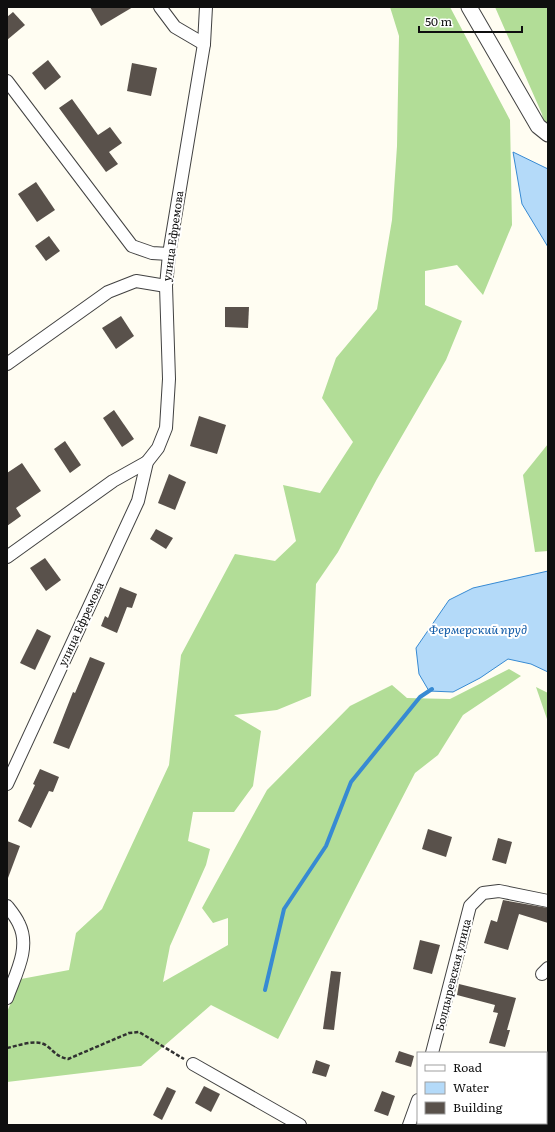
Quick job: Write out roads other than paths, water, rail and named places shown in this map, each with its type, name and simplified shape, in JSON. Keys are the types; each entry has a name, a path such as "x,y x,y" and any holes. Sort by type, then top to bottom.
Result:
{"street":[{"path":"160,7 175,27 204,44"},
{"name":"улица Ефремова","path":"7,557 113,481 147,462 158,448 166,428 169,379 166,286 168,254 204,44 206,7"},
{"path":"469,7 538,126 548,134"},
{"path":"7,81 132,246 152,253 168,254"},
{"path":"7,364 108,292 136,281 166,286"},
{"name":"улица Ефремова","path":"7,784 138,501 147,462"},
{"name":"Болдыревская улица","path":"432,1052 470,906 483,893 499,892 548,901"},
{"path":"7,906 20,924 24,940 22,958 7,998"},
{"path":"193,1064 300,1125"},
{"path":"409,1125 417,1103"}],"water":[{"path":"513,152 548,169 548,247 522,204"},
{"name":"Фермерский пруд","path":"548,571 548,672 531,664 508,659 480,678 453,692 429,691 419,674 416,648 449,600 473,588"}],"waterway":[{"path":"265,990 284,909 326,846 351,782 420,697 432,689"}]}
